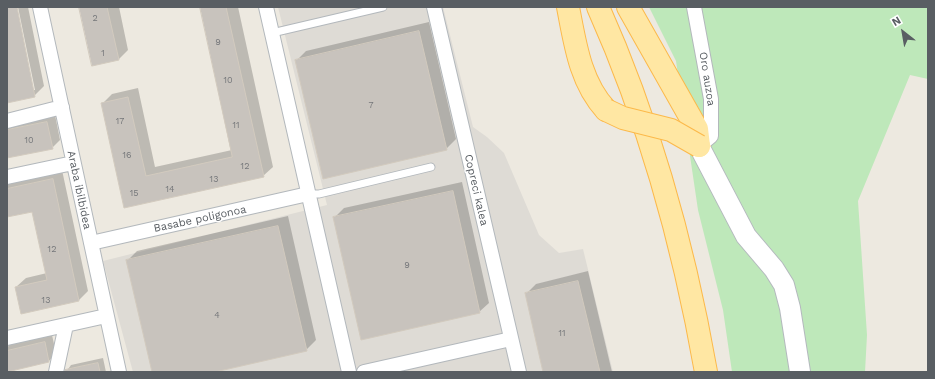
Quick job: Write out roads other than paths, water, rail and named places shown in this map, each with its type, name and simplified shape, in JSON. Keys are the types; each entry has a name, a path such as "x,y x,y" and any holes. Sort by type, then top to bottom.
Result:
{"main road":[{"path":"568,7 575,43 586,81 599,102 606,110 623,118 671,130 699,146"},
{"path":"587,7 598,25 611,36"},
{"path":"598,7 634,94 659,172 684,266 706,372"},
{"path":"628,7 697,129 699,146"}],"street":[{"name":"Araba ibilbidea","path":"40,7 119,372"},
{"path":"266,7 349,372"},
{"name":"Copreci kalea","path":"434,7 519,372"},
{"name":"Oro auzoa","path":"694,7 711,99 712,113 711,136 699,146"},
{"path":"7,121 62,107"},
{"path":"699,146 746,236 774,269 784,285 790,308 800,372"},
{"path":"7,176 73,163"},
{"name":"Basabe poligonoa","path":"91,243 308,194"},
{"path":"7,338 106,316"},
{"path":"56,372 66,325"},
{"path":"364,372 511,338"}],"lane":[{"path":"272,33 382,7"},
{"name":"Basabe poligonoa","path":"308,194 319,194 431,167"}]}
